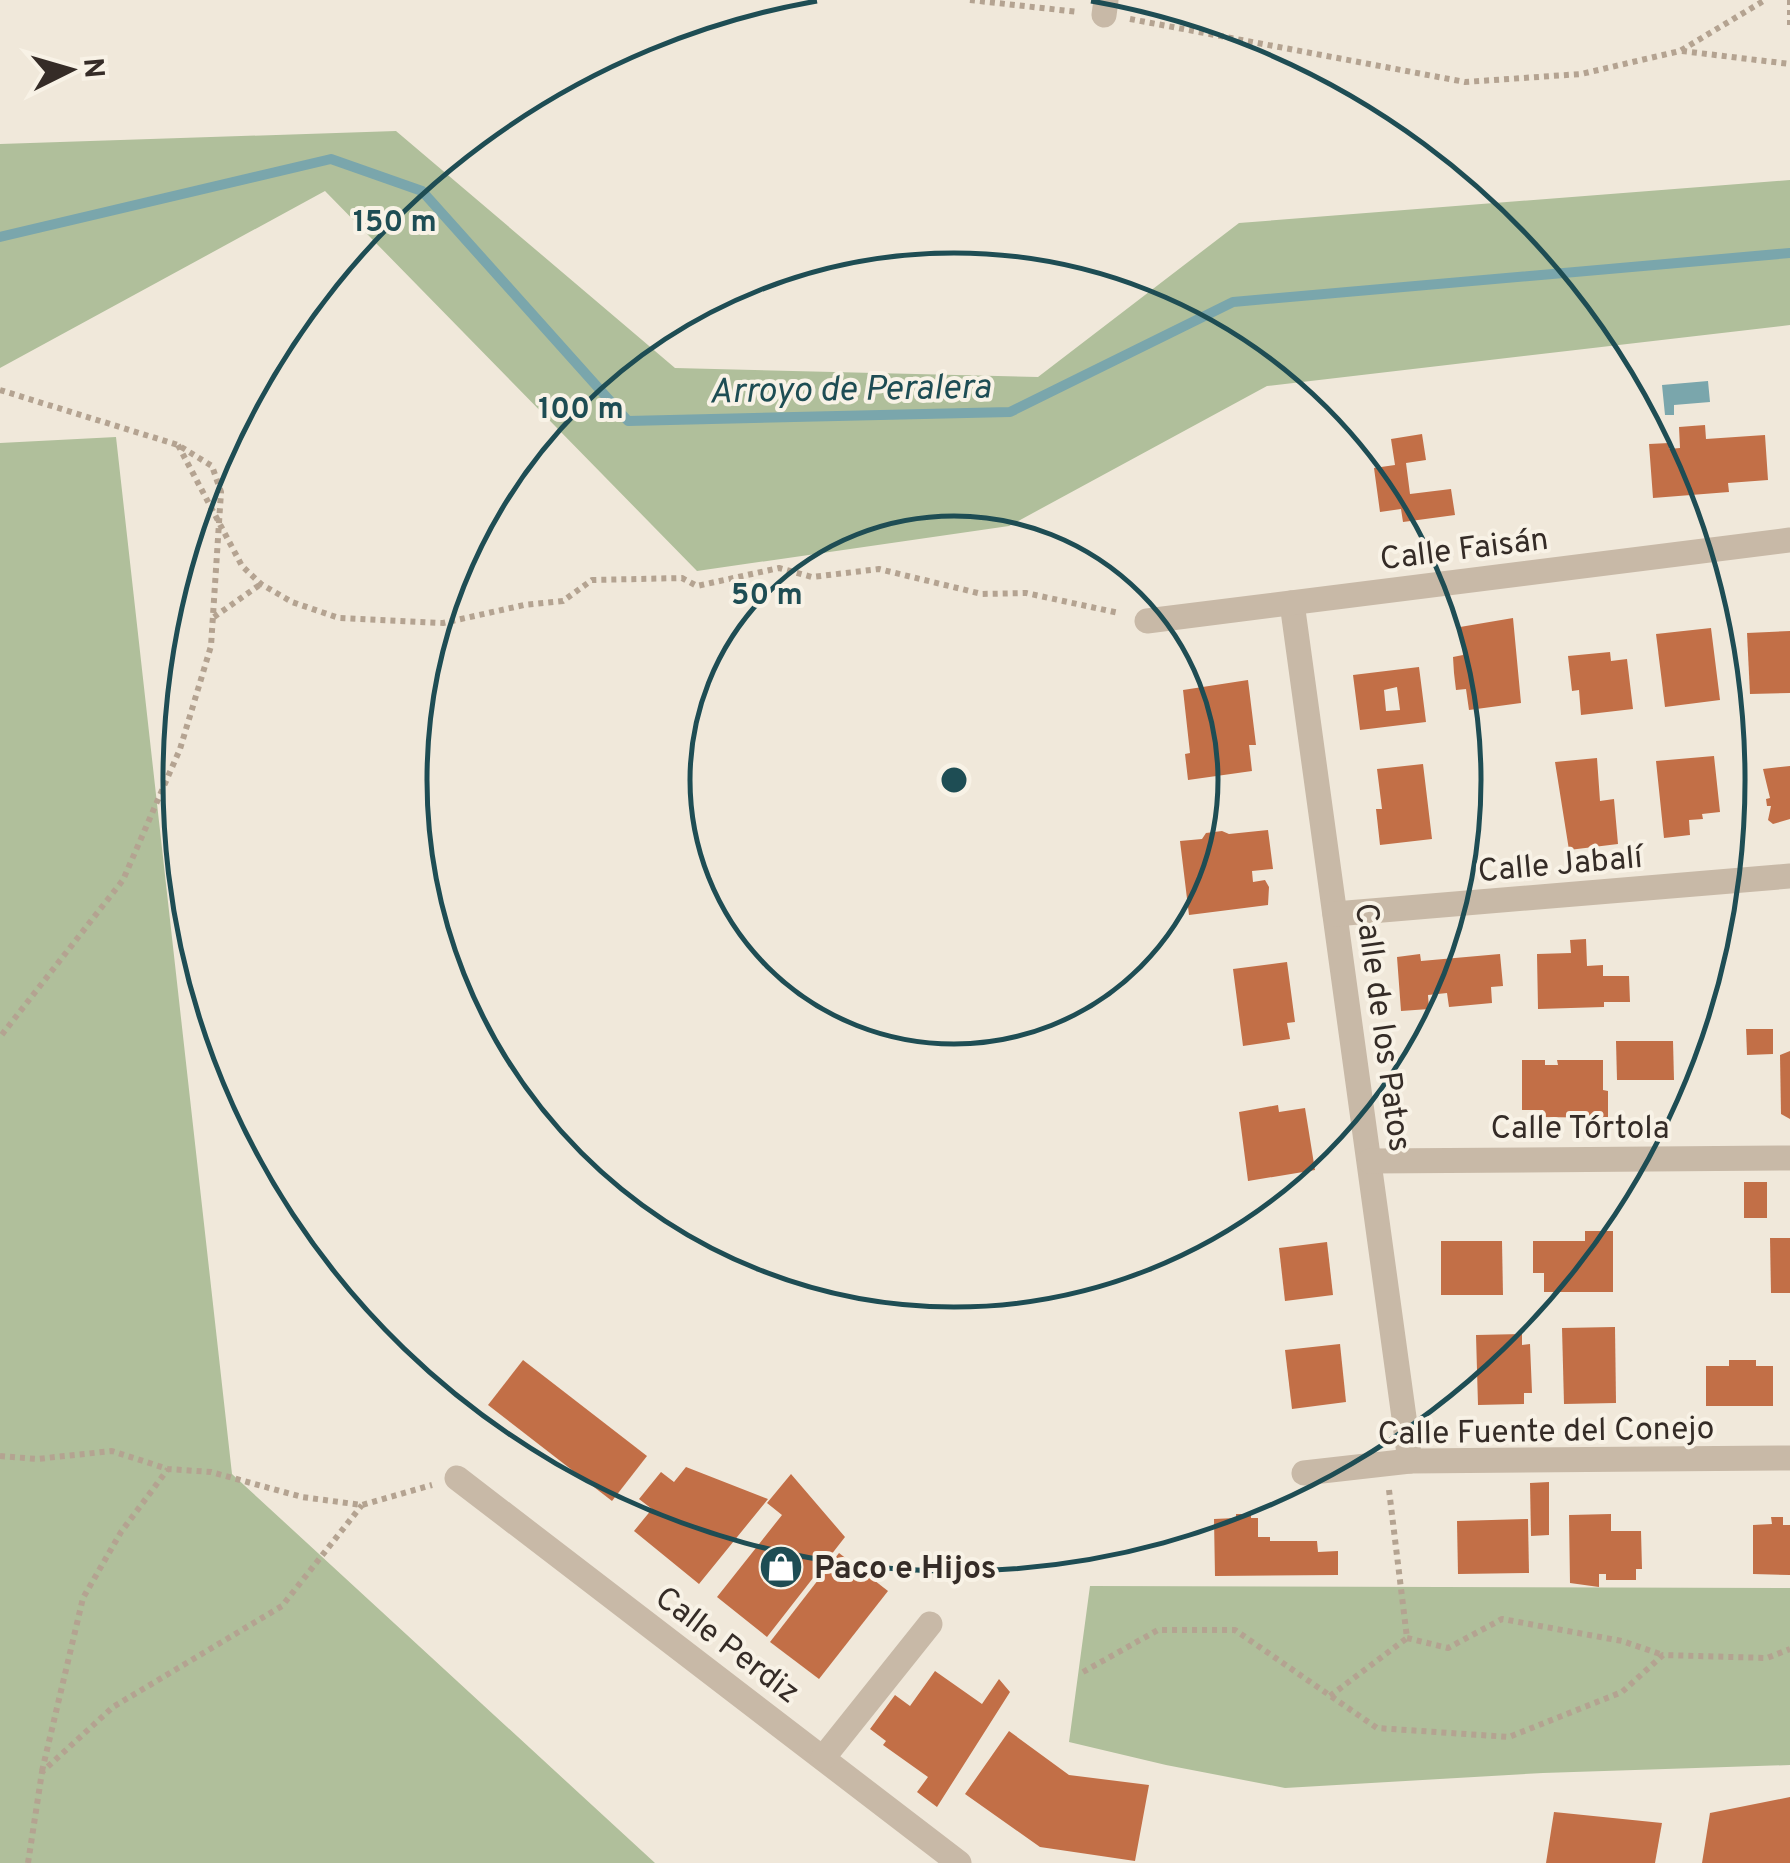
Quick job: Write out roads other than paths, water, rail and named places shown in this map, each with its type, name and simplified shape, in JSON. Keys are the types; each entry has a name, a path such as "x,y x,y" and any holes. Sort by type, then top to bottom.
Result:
{"street":[{"name":"Calle Faisán","path":"1147,620 1790,540"},
{"name":"Calle de los Patos","path":"1292,602 1370,1162 1398,1462"},
{"name":"Calle Jabalí","path":"1335,914 1790,876"},
{"name":"Calle Tórtola","path":"1370,1162 1790,1158"},
{"name":"Calle Fuente del Conejo","path":"1304,1472 1398,1462 1790,1458"},
{"name":"Calle Perdiz","path":"457,1478 959,1863"},
{"path":"822,1758 930,1624"}],"water":[{"path":"1708,381 1710,402 1674,405 1674,415 1665,415 1662,385"}],"waterway":[{"name":"Arroyo de Peralera","path":"0,237 331,159 422,191 628,421 1010,412 1233,302 1790,253"}],"place":[{"name":"Paco e Hijos","path":"781,1567"}]}
